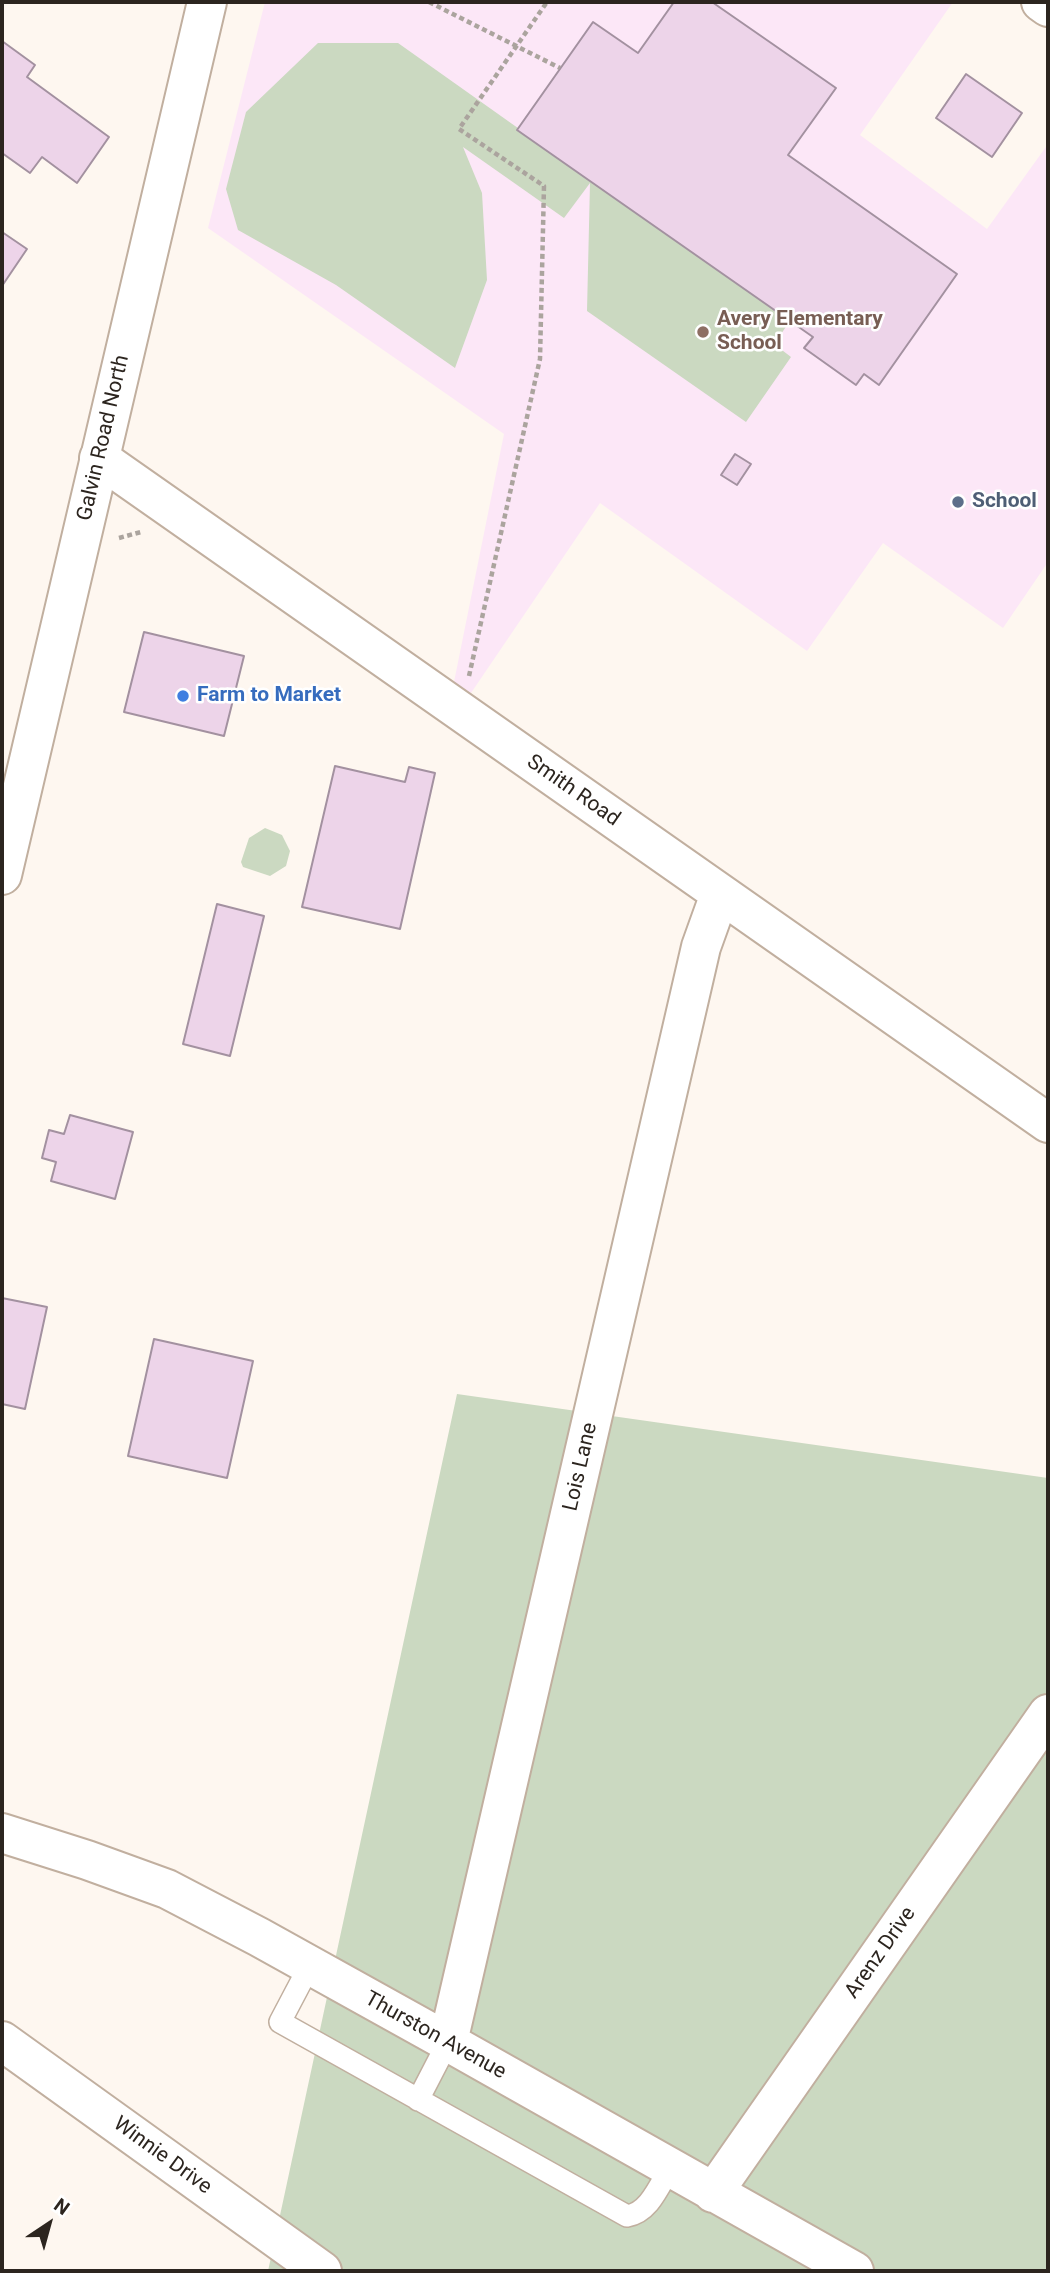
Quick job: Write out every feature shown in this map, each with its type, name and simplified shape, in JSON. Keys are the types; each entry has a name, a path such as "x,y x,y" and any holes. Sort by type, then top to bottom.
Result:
{"street":[{"name":"Galvin Road North","path":"2,875 8,819 99,458 207,2"},
{"path":"1041,2 1048,7"},
{"name":"Smith Road","path":"99,458 720,894 1045,1115"},
{"name":"Lois Lane","path":"448,2042 701,947 720,894"},
{"name":"Arenz Drive","path":"713,2193 1048,1714"},
{"name":"Thurston Avenue","path":"2,1833 167,1889 310,1965 853,2271"},
{"name":"Winnie Drive","path":"2,2041 322,2271"}],"lane":[{"path":"310,1965 280,2022 627,2216 637,2214 646,2206 670,2168"},
{"path":"418,2099 448,2042"}],"path":[{"path":"429,2 560,68"},
{"path":"467,683 540,359 544,186 459,129 547,2"}],"shaded area":[{"name":"Avery Elementary School","path":"265,2 953,2 860,135 987,229 1048,144 1048,562 1003,628 883,543 807,651 600,503 471,693 454,682 504,434 208,228"}],"green space":[{"path":"318,43 398,43 790,321 774,344 791,357 746,422 587,311 590,183 564,218 463,147 482,193 487,280 455,368 336,285 238,230 226,189 246,112"},
{"path":"265,828 282,835 290,851 286,866 270,876 243,867 241,862 249,838"},
{"path":"457,1394 1048,1478 1048,2271 268,2271"}],"building":[{"path":"674,2 712,2 836,88 788,155 957,274 879,385 864,374 856,385 804,348 813,337 517,130 593,22 638,53"},
{"path":"2,41 35,65 27,77 109,137 77,183 42,157 30,173 2,153"},
{"path":"966,74 1022,113 992,157 936,118"},
{"path":"2,232 27,249 2,286"},
{"path":"735,454 751,464 737,485 721,475"},
{"path":"144,632 244,656 224,736 124,712"},
{"path":"335,766 405,782 409,767 435,773 400,929 302,907"},
{"path":"217,904 264,916 230,1056 183,1044"},
{"path":"70,1115 133,1132 115,1199 51,1181 56,1162 42,1158 49,1130 64,1134"},
{"path":"2,1298 47,1307 25,1409 2,1404"},
{"path":"154,1339 253,1361 227,1478 128,1456"}],"place":[{"name":"Avery Elementary School","path":"703,332"},
{"name":"School","path":"958,502"},
{"name":"Farm to Market","path":"183,696"}]}
